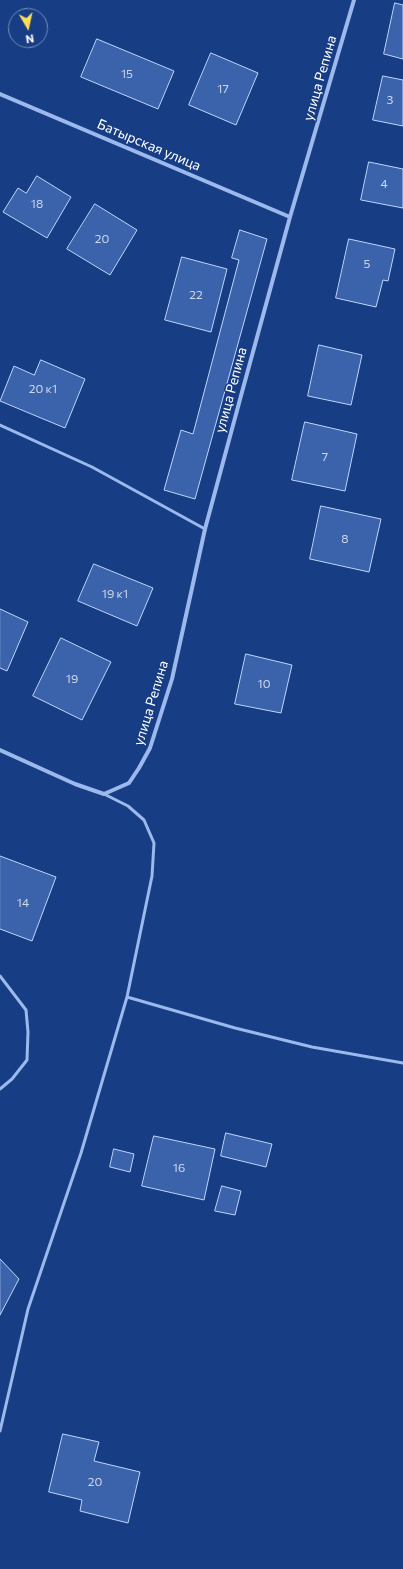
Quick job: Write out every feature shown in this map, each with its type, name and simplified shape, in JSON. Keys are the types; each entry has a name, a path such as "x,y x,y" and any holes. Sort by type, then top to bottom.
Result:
{"street":[{"name":"улица Репина","path":"104,794 129,783 150,748 172,679 205,529 290,217 354,0"},
{"name":"Батырская улица","path":"0,94 290,217"},
{"path":"0,750 75,784 104,794"}],"lane":[{"path":"0,425 92,467 205,529"},
{"path":"0,1431 28,1309 81,1153 127,998 152,876 154,843 144,820 128,806 104,794"},
{"path":"0,976 26,1010 28,1032 27,1060 12,1079 0,1089"},
{"path":"127,998 312,1047 403,1063"}],"building":[{"path":"395,3 403,5 403,59 384,54"},
{"path":"97,39 174,71 158,109 81,77"},
{"path":"211,53 258,73 236,125 189,105"},
{"path":"383,76 403,80 403,126 373,120"},
{"path":"369,162 403,169 403,208 361,200"},
{"path":"37,176 71,197 47,238 3,212 18,188 26,193"},
{"path":"95,204 137,230 110,275 67,249"},
{"path":"240,230 267,239 195,499 164,490 181,430 193,434 239,260 232,258"},
{"path":"349,239 395,249 388,281 383,280 376,307 336,298"},
{"path":"182,257 227,269 211,332 165,320"},
{"path":"319,345 362,355 351,405 308,396"},
{"path":"41,360 85,379 65,428 0,401 14,366 34,375"},
{"path":"305,422 357,434 345,491 292,480"},
{"path":"321,506 381,519 369,572 310,559"},
{"path":"94,564 153,588 137,626 78,601"},
{"path":"0,609 28,622 7,671 0,668"},
{"path":"61,638 111,662 82,720 33,696"},
{"path":"246,654 292,665 281,713 235,704"},
{"path":"0,856 56,877 32,941 0,929"},
{"path":"226,1133 272,1144 266,1167 221,1156"},
{"path":"154,1136 215,1149 204,1200 142,1186"},
{"path":"114,1149 134,1154 130,1172 110,1167"},
{"path":"222,1186 241,1191 235,1215 215,1211"},
{"path":"0,1259 19,1279 0,1315"},
{"path":"63,1434 99,1442 94,1461 140,1472 128,1523 80,1511 82,1500 49,1492"}]}
